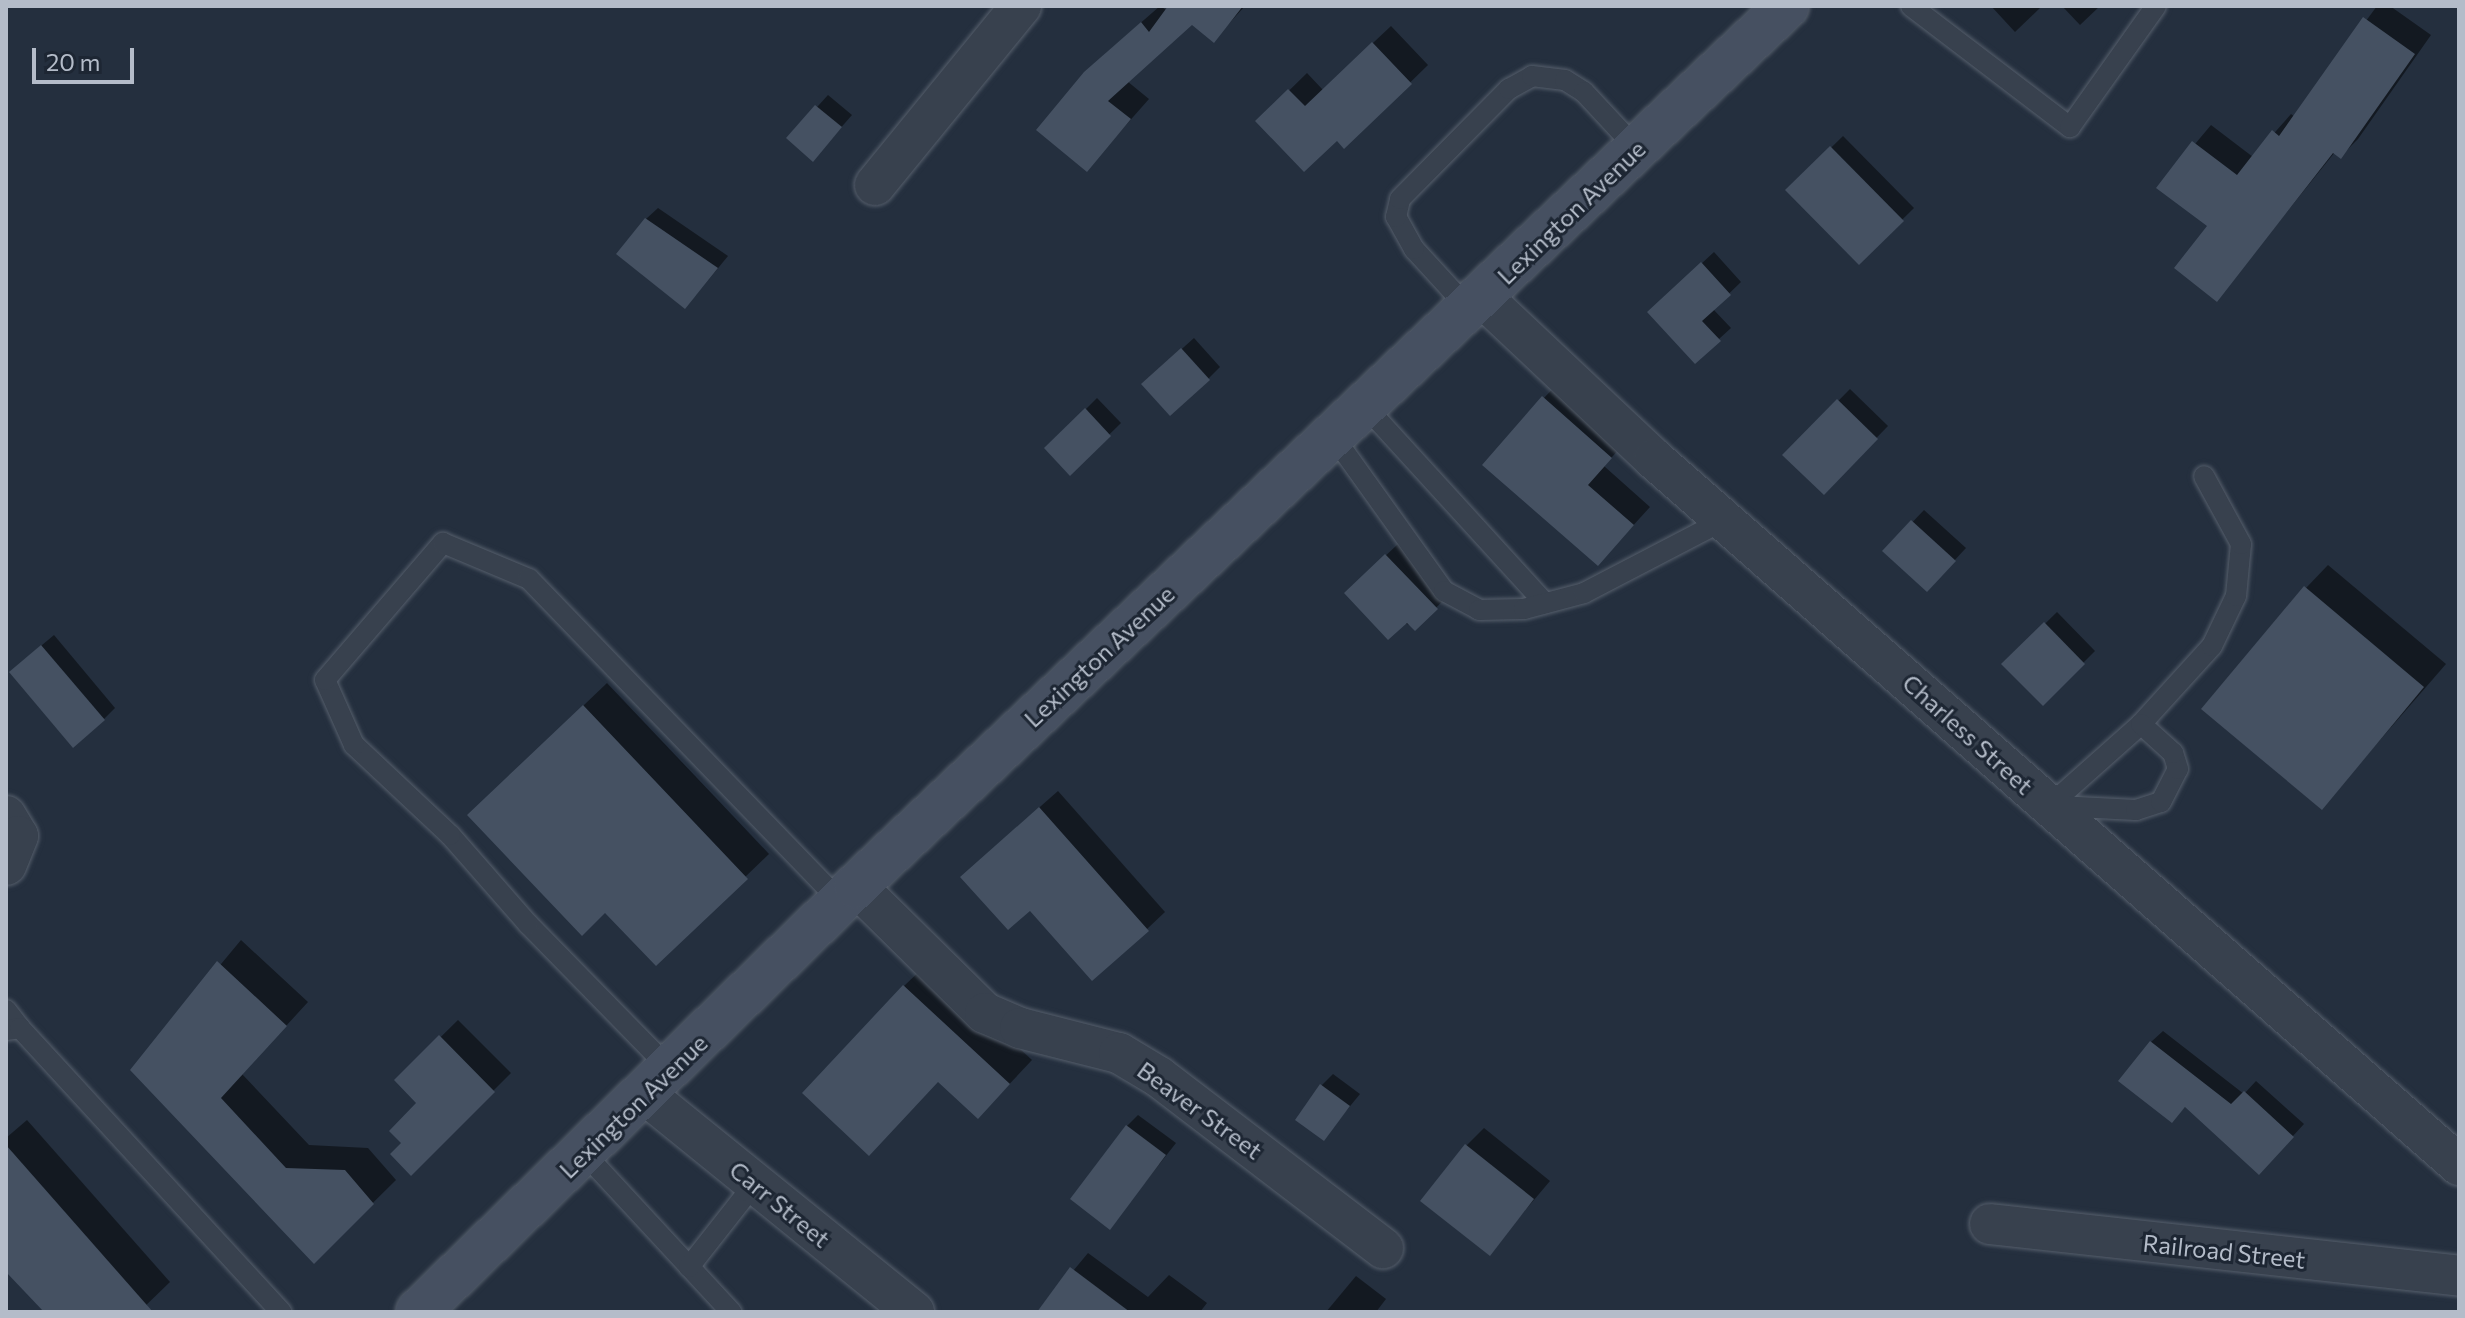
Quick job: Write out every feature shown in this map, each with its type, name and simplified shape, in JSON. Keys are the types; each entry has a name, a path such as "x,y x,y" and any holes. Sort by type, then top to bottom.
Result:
{"main road":[{"name":"Lexington Avenue","path":"418,1312 848,894 1787,6"}],"street":[{"path":"875,185 1004,12"},
{"name":"Charless Street","path":"1475,303 2459,1165"},
{"path":"6,816 18,836 6,865"},
{"name":"Beaver Street","path":"848,894 985,1013 1020,1028 1119,1053 1159,1077 1383,1248"},
{"name":"Carr Street","path":"658,1082 755,1183 914,1312"},
{"name":"Railroad Street","path":"1990,1224 2459,1276"}],"lane":[{"path":"1911,6 2070,127 2156,6"},
{"path":"1475,303 1414,249 1396,217 1400,199 1509,89 1532,76 1565,80 1584,92 1637,149"},
{"path":"1365,406 1545,603"},
{"path":"1333,436 1444,591 1479,610 1545,603 1584,593 1724,520"},
{"path":"2049,806 2141,724 2212,646 2236,596 2241,544 2204,476"},
{"path":"658,1082 450,835 354,745 325,680 443,543 529,579 848,894"},
{"path":"2049,806 2136,810 2161,802 2178,769 2173,753 2141,724"},
{"path":"6,1010 13,1029 281,1312"},
{"path":"584,1153 731,1312"},
{"path":"689,1267 755,1183"}],"building":[{"path":"1168,6 1243,6 1214,43 1192,25 1108,101 1131,119 1087,172 1036,130 1084,72 1141,22 1149,32"},
{"path":"2363,17 2415,54 2341,159 2333,153 2217,302 2174,268 2207,226 2156,188 2192,141 2237,175 2272,130 2279,136"},
{"path":"1372,42 1412,84 1344,149 1337,141 1304,172 1255,121 1288,89 1305,106"},
{"path":"815,105 842,127 813,162 786,138"},
{"path":"1830,146 1904,221 1859,265 1785,190"},
{"path":"645,218 718,268 685,309 616,254"},
{"path":"1701,262 1731,295 1702,321 1721,341 1695,364 1647,312"},
{"path":"1181,348 1210,380 1170,416 1141,384"},
{"path":"1542,396 1612,458 1588,485 1634,525 1598,566 1482,465"},
{"path":"1837,399 1878,439 1824,495 1782,455"},
{"path":"1085,408 1111,436 1070,476 1044,448"},
{"path":"1911,520 1956,561 1927,592 1882,551"},
{"path":"1385,554 1438,609 1415,631 1407,623 1388,640 1344,593"},
{"path":"2304,586 2424,687 2322,810 2201,709"},
{"path":"2044,622 2085,664 2043,706 2001,664"},
{"path":"41,645 105,720 73,748 9,672"},
{"path":"583,705 748,879 656,966 605,913 582,936 467,815"},
{"path":"1039,807 1149,931 1092,981 1030,911 1008,930 960,877"},
{"path":"217,961 287,1026 221,1098 286,1168 345,1170 374,1204 314,1264 130,1070"},
{"path":"903,985 1010,1084 978,1119 938,1082 869,1156 802,1093"},
{"path":"439,1035 495,1092 411,1176 390,1154 401,1143 389,1131 416,1103 394,1080"},
{"path":"2150,1041 2231,1104 2244,1091 2294,1137 2259,1175 2185,1107 2172,1123 2118,1081"},
{"path":"1320,1084 1350,1106 1324,1141 1295,1120"},
{"path":"1126,1125 1166,1155 1110,1230 1070,1199"},
{"path":"1465,1144 1534,1199 1490,1256 1420,1201"},
{"path":"6,1145 153,1312 44,1312 6,1272"},
{"path":"1070,1267 1130,1312 1037,1312"}]}
